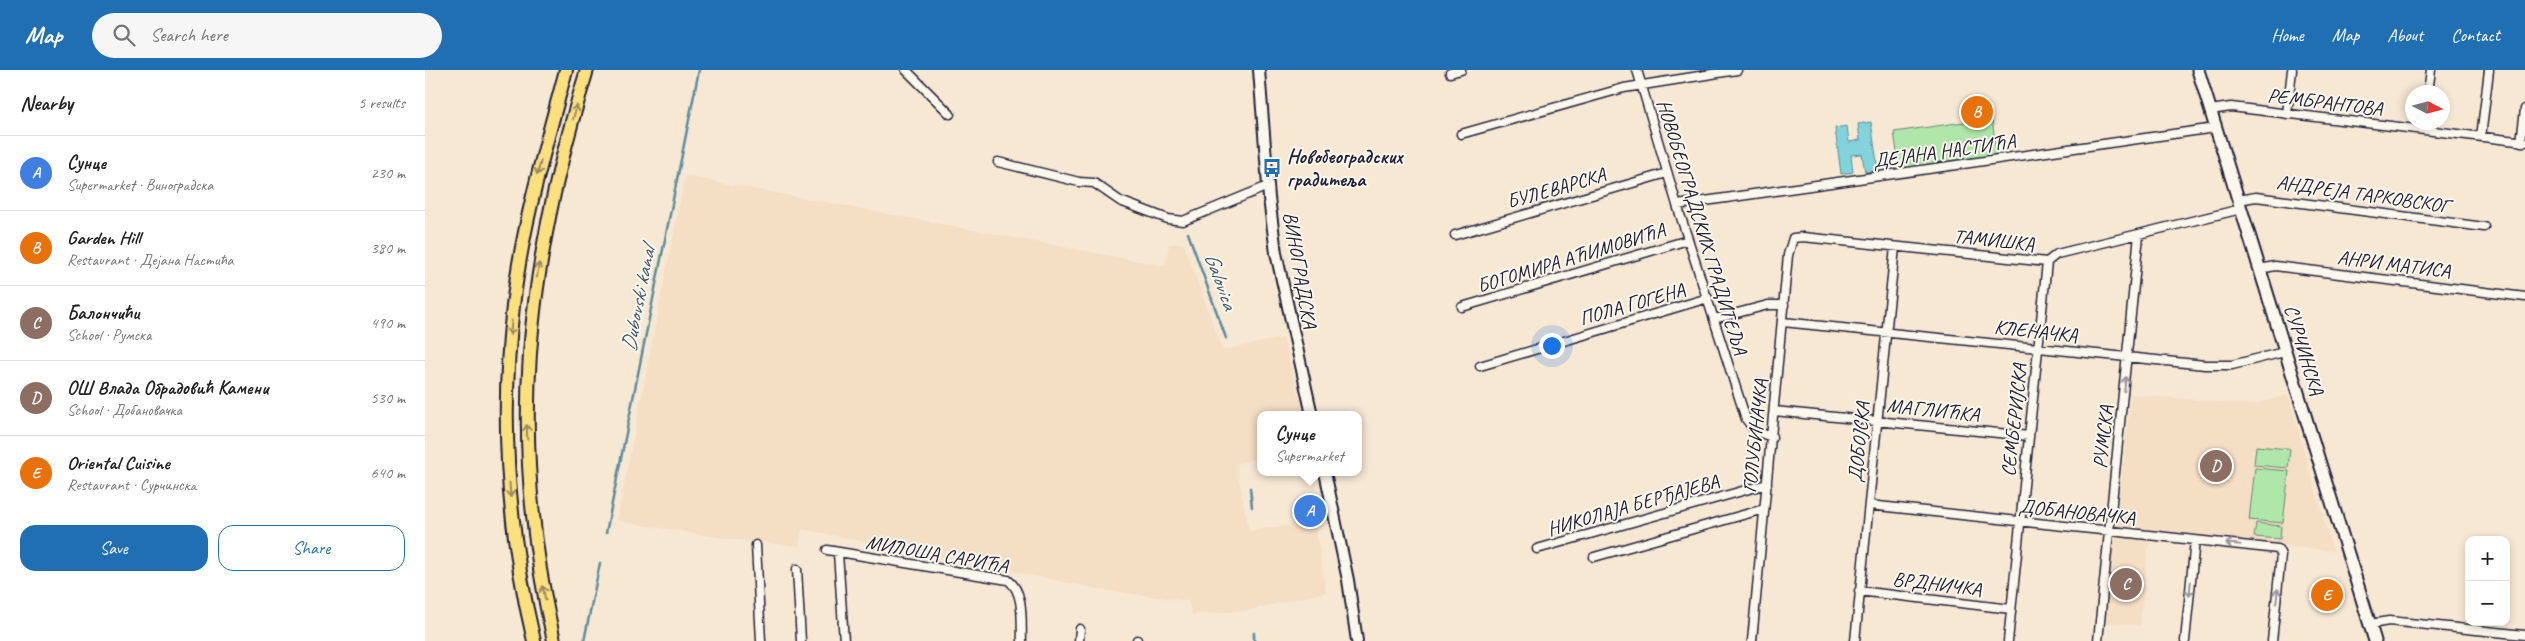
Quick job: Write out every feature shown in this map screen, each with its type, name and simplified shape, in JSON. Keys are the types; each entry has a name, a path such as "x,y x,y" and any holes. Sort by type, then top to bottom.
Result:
{"highway":[{"path":"534,641 521,584 512,523 507,382 513,304 523,245 535,185 566,70"},
{"path":"554,641 540,575 533,522 527,446 527,376 535,292 548,216 587,70"}],"main road":[{"name":"СУРЧИНСКА","path":"2197,70 2375,641"}],"street":[{"path":"906,70 950,114"},
{"name":"ВИНОГРАДСКА","path":"1259,70 1268,186 1284,294 1311,411"},
{"path":"1450,73 1461,70"},
{"name":"НОВОБЕОГРАДСКИХ ГРАДИТЕЉА","path":"1637,70 1667,173 1715,318 1747,423 1755,431 1772,437"},
{"path":"1461,134 1641,85 1737,70"},
{"path":"2287,114 2292,70"},
{"path":"2429,85 2431,70"},
{"path":"2481,137 2489,70"},
{"name":"РЕМБРАНТОВА","path":"2209,110 2231,107 2405,124"},
{"path":"2523,142 2525,110"},
{"name":"ДЕЈАНА НАСТИЋА","path":"1677,205 2215,128"},
{"name":"РЕМБРАНТОВА","path":"2444,130 2523,142"},
{"path":"998,162 1094,184 1120,201 1168,219 1183,221 1268,186"},
{"name":"БУЛЕВАРСКА","path":"1455,235 1667,173"},
{"name":"АНДРЕЈА ТАРКОВСКОГ","path":"2240,205 2256,197 2484,227"},
{"name":"ТАМИШКА","path":"1795,237 2047,262 2057,254 2139,235 2240,205"},
{"name":"РУМСКА","path":"2098,641 2139,235"},
{"name":"ГОЛУБИНАЧКА","path":"1752,641 1789,249 1791,240 1795,237"},
{"name":"БОГОМИРА АЋИМОВИЋА","path":"1462,308 1688,240"},
{"name":"ДОБОЈСКА","path":"1855,641 1895,247"},
{"name":"СЕМБЕРИЈСКА","path":"2008,641 2047,262"},
{"name":"АНРИ МАТИСА","path":"2260,269 2284,266 2525,297"},
{"name":"ПОЛА ГОГЕНА","path":"1480,366 1708,298"},
{"path":"1715,318 1768,305 1784,305"},
{"name":"КЛЕНАЧКА","path":"1783,322 2223,365 2284,352"},
{"name":"МАГЛИЋКА","path":"1774,411 2029,436"},
{"path":"1326,476 1348,580 1357,641"},
{"name":"НИКОЛАЈА БЕРЂАЈЕВА","path":"1537,549 1767,484"},
{"name":"ДОБАНОВАЧКА","path":"1869,505 2281,551 2272,641"},
{"path":"1594,558 1764,509"},
{"path":"2185,641 2195,540"},
{"path":"757,545 761,641"},
{"name":"МИЛОША САРИЋА","path":"827,550 1008,580 1016,586 1019,595 1022,641"},
{"path":"838,552 843,641"},
{"path":"797,569 801,641"},
{"name":"ВРДНИЧКА","path":"1859,591 2011,608"},
{"path":"2369,624 2389,621 2511,638 2525,635"},
{"path":"1079,629 1079,641"}],"shaded area":[{"path":"685,176 1165,266 1169,244 1183,243 1223,350 1283,338 1303,411 1257,411 1257,458 1236,464 1249,531 1315,522 1326,592 1250,610 1192,615 1188,601 1104,590 802,529 799,546 730,539 617,521"},
{"path":"2131,394 2251,405 2288,395 2333,551 2116,528"},
{"path":"2117,539 2149,540 2140,626 2103,622 2111,546"}],"green space":[{"path":"1992,118 1997,158 1900,172 1894,132"},
{"path":"2256,446 2290,449 2288,468 2254,465"},
{"path":"2255,468 2289,471 2283,523 2249,520"},
{"path":"2256,523 2281,526 2280,539 2254,537"}],"water":[{"path":"1871,122 1878,170 1865,172 1862,154 1851,155 1853,172 1841,174 1835,128 1847,126 1849,142 1860,140 1858,124"}],"waterway":[{"name":"Dubovski kanal","path":"606,533 699,70"},
{"name":"Galovica","path":"1188,233 1226,338"},
{"name":"Galovica","path":"1250,488 1252,507"},
{"name":"Dubovski kanal","path":"584,641 600,563"},
{"path":"1254,633 1254,641"}],"place":[{"name":"Garden Hill","path":"1977,112"},
{"name":"Новобеоградских градитеља","path":"1272,168"},
{"name":"ОШ Влада Обрадовић Камени","path":"2216,466"},
{"name":"Сунце","path":"1310,511"},
{"name":"Балончићи","path":"2126,584"},
{"name":"Oriental Cuisine","path":"2327,595"}]}
